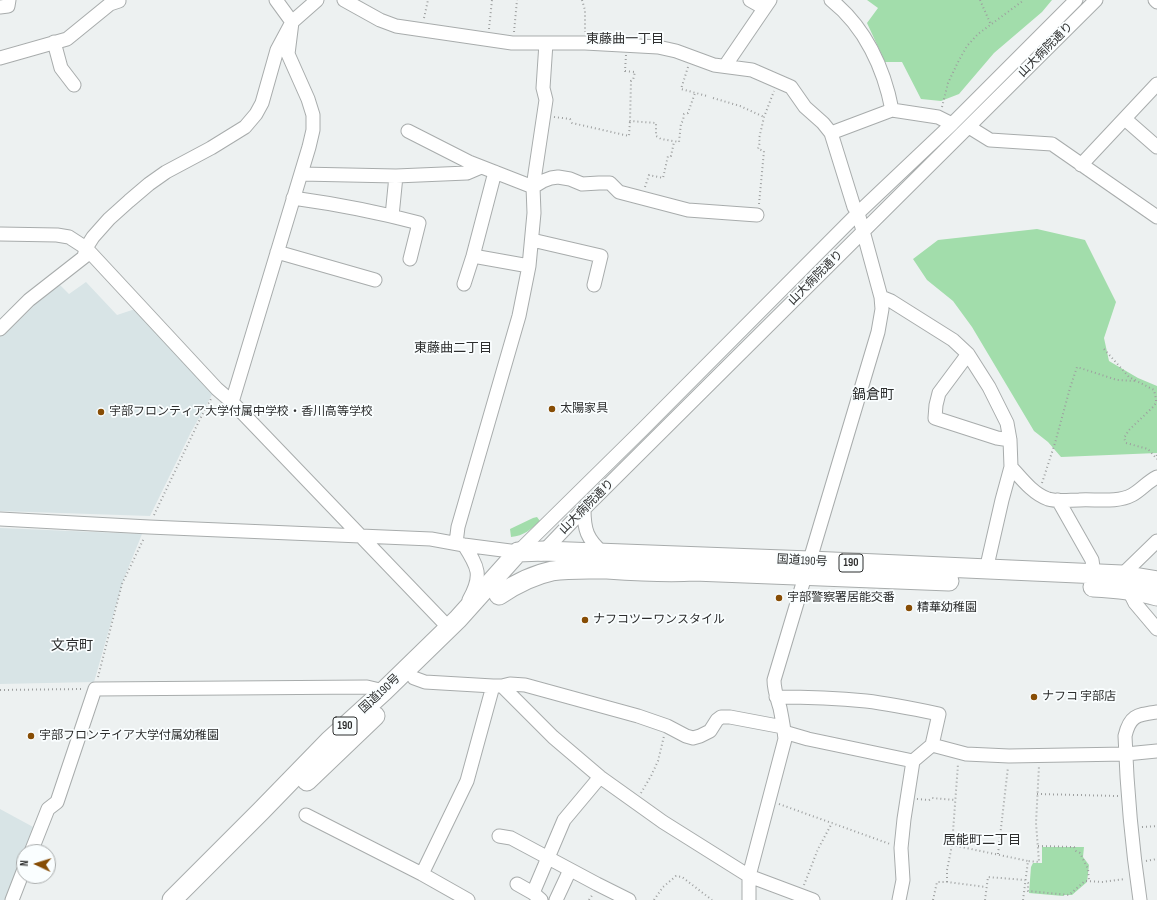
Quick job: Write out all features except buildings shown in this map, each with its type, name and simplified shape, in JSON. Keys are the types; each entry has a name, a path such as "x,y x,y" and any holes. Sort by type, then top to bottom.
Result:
{"highway":[{"name":"国道190号","path":"172,900 329,741 384,691 453,624 518,552 540,554 603,553 808,568 1122,584 1157,581"},
{"name":"国道190号","path":"540,554 549,559 675,566 694,571"},
{"name":"国道190号","path":"186,900 271,815 414,678 540,554"},
{"name":"国道190号","path":"498,595 529,579 563,569 580,568 674,572 808,568 986,570 1094,574 1157,596"}],"street":[{"path":"0,7 8,6 10,0"},
{"path":"232,402 313,130 313,115 308,99 288,54 292,22 276,0"},
{"path":"0,329 29,300 84,257 86,248 93,237 109,219 149,184 166,172 211,148 245,127 256,114 262,103 277,50 292,22 317,0"},
{"path":"344,0 380,20 396,26 512,43 585,43 658,47 692,56 714,65 752,70 790,87 805,107 823,123 831,133 854,207 858,213 881,297 882,309 878,332 774,680 774,688 780,709 785,739 749,876 749,900"},
{"path":"725,66 767,4 750,0"},
{"path":"831,0 848,15 868,43 881,72 889,95 892,110"},
{"name":"山大病院通り","path":"518,552 858,213 952,124 1076,0"},
{"name":"山大病院通り","path":"540,554 1096,0"},
{"path":"0,58 67,39 113,2"},
{"path":"54,42 61,68 74,85"},
{"path":"0,234 63,236 69,237 86,248 217,389 232,402 360,536 453,624 475,589 477,580 477,571 474,560 460,544 458,526 519,316 529,266 534,213 533,187 545,116 546,100 543,88 546,43"},
{"path":"1081,165 1157,84"},
{"path":"831,133 892,110 938,117 952,124"},
{"path":"1125,119 1157,147"},
{"path":"968,127 990,140 1052,144 1157,217"},
{"path":"408,131 469,162 533,187"},
{"path":"301,174 396,176 467,173 481,166"},
{"path":"464,284 473,256 495,172"},
{"path":"392,216 396,176"},
{"path":"533,187 543,181 558,177 570,179 582,184 610,183 619,192 688,210 757,215"},
{"path":"293,198 341,205 420,223 410,259"},
{"path":"532,240 600,256 594,285"},
{"path":"277,252 375,280"},
{"path":"473,256 529,266"},
{"path":"881,297 891,301 947,336 968,354 989,387 1007,423 1010,440 1011,467 986,570"},
{"path":"968,354 939,393 935,418 997,438 1010,440"},
{"path":"1011,467 1038,494 1048,499 1058,500 1108,500 1120,498 1131,495 1150,480 1157,477"},
{"path":"1058,500 1092,560 1094,574"},
{"path":"584,509 584,525 588,537 594,546 603,553"},
{"path":"0,519 431,539 518,552"},
{"path":"1157,540 1122,584 1135,603 1157,628"},
{"path":"414,678 425,682 497,686 510,684 525,685 638,716 667,726 693,738 710,731 717,720 721,717 730,717 784,729 808,739 913,761"},
{"path":"497,686 600,777 663,822 749,876 813,900"},
{"path":"422,874 467,782 497,686"},
{"path":"34,844 48,810 57,802 96,689 367,687 384,691"},
{"path":"776,697 822,697 867,701 939,714 932,745 913,761 901,848 904,880 899,900"},
{"path":"1140,900 1129,797 1125,736 1128,725 1137,716 1157,712"},
{"path":"932,745 966,754 1009,756 1126,754 1157,751"},
{"path":"517,884 537,896 548,858 564,820 600,777"},
{"path":"306,815 422,874 468,900"},
{"path":"500,836 511,838 629,900"},
{"path":"556,900 570,870"},
{"path":"12,900 18,884"}],"path":[{"path":"422,30 428,0"},
{"path":"488,40 492,0"},
{"path":"512,43 516,21 517,0"},
{"path":"582,0 585,10 585,43"},
{"path":"980,0 991,25"},
{"path":"938,117 948,83 968,46 978,34 1024,0"},
{"path":"545,116 570,119 572,123 629,136 630,81 634,80 635,72 625,71 627,46"},
{"path":"692,56 681,89 707,96"},
{"path":"757,215 762,185 764,151 758,149 760,142 759,139 764,117 778,81"},
{"path":"630,121 656,123 656,136 674,142 679,142 681,123 683,121 684,114 688,113 695,93"},
{"path":"713,98 740,106 764,117"},
{"path":"642,198 649,175 663,178 668,156 671,156 674,142"},
{"path":"1104,349 1129,377 1154,390 1156,394 1156,403 1153,408 1129,430 1124,438 1126,443 1148,449 1157,457"},
{"path":"1038,494 1055,443 1077,367 1117,380 1136,381"},
{"path":"0,690 96,689 122,584 200,419 217,389"},
{"path":"635,802 651,776 658,761 667,726"},
{"path":"947,882 947,870 952,845 959,752"},
{"path":"998,854 1009,756"},
{"path":"952,845 1028,861 1040,862 1036,823 1039,756"},
{"path":"1037,794 1129,797"},
{"path":"908,798 955,800"},
{"path":"769,800 901,848"},
{"path":"800,896 818,849 832,823"},
{"path":"1132,828 1157,826"},
{"path":"1038,846 1074,846 1076,852 1080,853 1088,869 1089,881"},
{"path":"1023,900 1028,861"},
{"path":"654,900 663,886 676,876 682,877 712,900"},
{"path":"985,900 988,877 1025,880"},
{"path":"1025,880 1028,883 1028,891 1069,894 1085,881 1102,882 1137,878"},
{"path":"933,900 937,882 986,887"}],"shaded area":[{"name":"宇部フロンティア大学付属中学校・香川高等学校","path":"86,282 117,315 135,309 213,393 191,432 150,516 0,511 0,335 9,330 45,295 59,284 69,294"},
{"path":"0,528 142,534 123,581 94,682 0,684"},
{"path":"0,809 35,828 29,844 16,844 16,877 7,900 0,900"}],"green space":[{"path":"867,0 1052,0 1042,12 994,53 959,94 941,101 921,99 902,62 885,62 867,23 878,8"},
{"path":"1037,229 1085,240 1116,302 1104,338 1109,361 1138,378 1157,386 1157,453 1061,457 1048,442 1034,431 972,327 953,301 927,280 913,259 938,240"},
{"path":"537,517 540,521 524,534 511,537 510,529"},
{"path":"1042,847 1084,847 1083,857 1089,865 1087,882 1072,895 1063,896 1029,893 1031,867 1033,863 1042,863"}],"place":[{"name":"太陽家具","path":"552,409"},
{"name":"宇部フロンティア大学付属中学校・香川高等学校","path":"101,412"},
{"name":"宇部警察署居能交番","path":"779,598"},
{"name":"精華幼稚園","path":"909,608"},
{"name":"ナフコツーワンスタイル","path":"585,620"},
{"name":"ナフコ 宇部店","path":"1034,697"},
{"name":"宇部フロンテイア大学付属幼稚園","path":"31,736"}],"district":[{"name":"東藤曲一丁目","path":"625,40"},
{"name":"東藤曲二丁目","path":"453,349"},
{"name":"鍋倉町","path":"873,395"},
{"name":"文京町","path":"72,646"},
{"name":"居能町二丁目","path":"982,841"}]}
